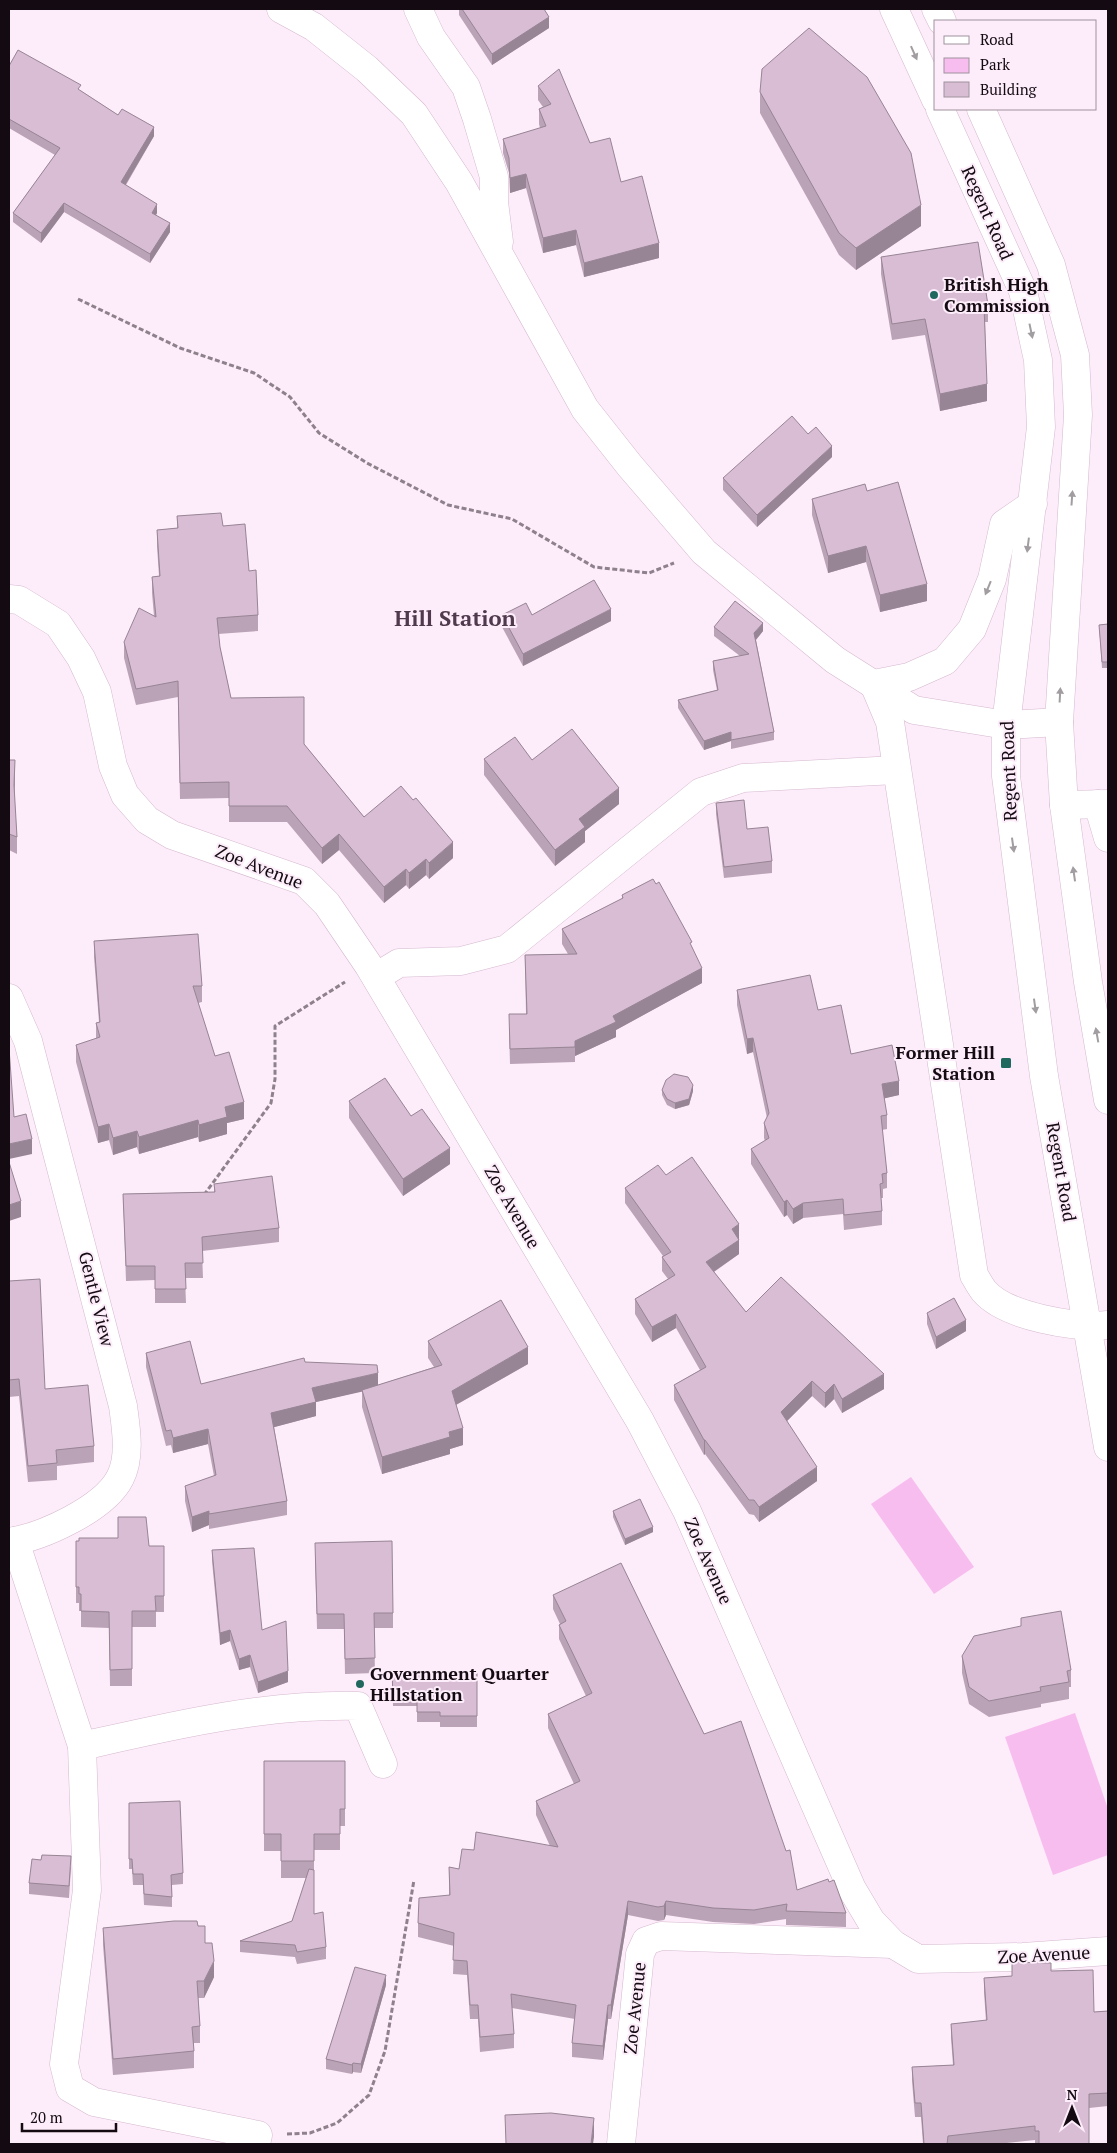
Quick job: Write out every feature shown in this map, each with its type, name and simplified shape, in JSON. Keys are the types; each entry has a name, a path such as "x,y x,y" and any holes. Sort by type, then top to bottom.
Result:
{"street":[{"path":"281,9 314,27 368,69 414,114 460,182 585,410 704,552 834,660 914,710 1006,725 1059,722"},
{"path":"418,9 431,37 466,87 478,119 494,177 494,202 501,258"},
{"path":"894,9 934,96"},
{"name":"Regent Road","path":"940,110 1023,291 1038,370 1041,427 1006,725 1006,776 1009,818 1043,1067 1098,1326 1108,1447"},
{"path":"981,110 1051,265 1075,355 1078,415 1059,722 1064,805 1088,982 1108,1100"},
{"path":"874,684 908,677 944,661 972,629 992,579 1004,524 1033,504"},
{"name":"Zoe Avenue","path":"9,600 19,600 58,624 81,658 97,692 113,766 125,796 147,820 172,835 304,881 327,904 372,972 640,1421 687,1511 852,1889 870,1920 893,1944 918,1959 1023,1957 1108,1952"},
{"path":"874,684 890,722 974,1275 985,1292 1011,1310 1049,1320 1098,1326"},
{"path":"372,972 399,963 461,961 507,949 701,792 743,778 896,770"},
{"path":"1064,805 1103,804 1108,838"},
{"name":"Gentle View","path":"9,998 28,1041 52,1129 123,1406 126,1436 126,1455 120,1478 93,1508 58,1526 12,1541"},
{"path":"12,1541 82,1746 87,1890 64,2064 70,2088 94,2102 257,2140"},
{"path":"82,1746 226,1715 311,1705 358,1706 383,1764"},
{"name":"Zoe Avenue","path":"621,2144 640,1954 646,1941 661,1936 893,1944"}],"path":[{"path":"78,299 180,348 254,373 290,397 319,433 368,463 448,506 512,519 594,567 648,572 704,552"},
{"path":"200,1201 271,1103 275,1079 275,1026 372,972"},
{"path":"257,2140 310,2133 337,2123 368,2095 386,2051 414,1880"}],"green space":[{"path":"911,1477 974,1567 934,1594 871,1504"},
{"path":"1075,1713 1108,1809 1108,1855 1053,1875 1005,1737"}],"building":[{"path":"462,9 544,9 549,17 492,54"},
{"path":"809,28 867,77 911,153 921,205 856,248 839,233 760,92 762,69"},
{"path":"18,50 81,85 78,89 118,115 122,109 154,127 121,182 157,204 152,213 170,223 150,254 64,203 41,233 13,213 60,148 9,119 9,66"},
{"path":"559,69 590,143 610,138 621,182 642,176 659,243 584,263 576,230 543,238 526,174 510,178 509,158 503,139 546,126 539,109 551,104 538,86"},
{"path":"978,242 988,305 984,306 987,384 940,394 925,319 892,324 881,257"},
{"path":"792,416 808,434 816,427 832,446 757,515 723,478"},
{"path":"898,482 927,584 880,595 866,546 828,556 812,499 865,484 867,491"},
{"path":"221,513 223,526 245,524 249,571 256,570 258,615 217,618 220,647 231,698 304,697 304,744 364,817 401,786 413,800 416,798 453,842 429,863 426,859 409,873 406,869 384,887 339,834 322,848 287,806 229,806 229,782 180,783 178,681 136,689 124,642 139,608 156,617 152,577 160,576 157,530 178,528 177,516"},
{"path":"594,580 611,609 523,654 502,615 526,603 532,615"},
{"path":"735,601 763,623 754,633 774,732 731,740 731,732 704,741 678,700 718,690 713,661 749,654 714,627"},
{"path":"1108,624 1108,662 1102,662 1099,625"},
{"path":"572,729 619,788 579,819 585,827 555,850 484,759 515,737 532,760"},
{"path":"9,760 15,760 14,785 17,837 9,834"},
{"path":"744,800 747,829 768,827 772,861 724,867 716,803"},
{"path":"653,879 656,884 659,882 692,942 690,943 702,968 613,1016 616,1022 575,1041 575,1047 510,1049 509,1014 527,1014 525,955 577,954 562,929 623,898 622,895"},
{"path":"198,934 202,986 193,986 215,1056 229,1052 244,1102 225,1107 227,1117 199,1125 198,1120 139,1137 137,1131 113,1138 109,1124 98,1127 76,1045 100,1037 96,1023 100,1022 94,941"},
{"path":"810,975 818,1010 841,1005 851,1054 892,1045 899,1081 882,1084 887,1115 881,1116 887,1173 882,1174 883,1183 880,1184 882,1211 844,1215 843,1199 803,1203 793,1209 787,1200 784,1202 751,1149 769,1138 764,1123 769,1113 753,1038 747,1039 737,990"},
{"path":"9,1048 14,1117 26,1114 32,1139 9,1144"},
{"path":"674,1074 688,1077 693,1085 689,1099 675,1103 667,1099 662,1090 666,1080"},
{"path":"385,1078 411,1116 422,1109 450,1148 403,1179 349,1101"},
{"path":"692,1157 739,1224 732,1229 739,1240 706,1262 746,1312 781,1277 884,1374 842,1399 834,1384 825,1393 812,1381 781,1412 817,1467 759,1507 754,1500 749,1500 704,1440 674,1385 706,1367 676,1314 652,1327 635,1299 675,1275 662,1257 671,1252 625,1188 658,1165 666,1175"},
{"path":"9,1162 21,1201 9,1205"},
{"path":"272,1176 279,1228 202,1237 203,1263 185,1263 186,1289 155,1289 155,1266 126,1266 123,1194 215,1192 214,1184"},
{"path":"40,1279 45,1389 88,1385 94,1446 56,1450 57,1463 28,1466 19,1379 9,1380 9,1281"},
{"path":"954,1298 966,1320 936,1337 927,1313"},
{"path":"501,1300 528,1347 452,1391 463,1428 449,1432 450,1437 382,1457 362,1390 442,1365 428,1341"},
{"path":"190,1341 201,1384 304,1358 305,1362 377,1365 378,1373 312,1388 316,1402 271,1413 287,1501 209,1514 209,1511 192,1517 185,1486 216,1475 208,1429 173,1438 171,1430 166,1431 146,1353"},
{"path":"640,1499 653,1527 625,1539 613,1511"},
{"path":"118,1517 146,1517 149,1546 164,1546 164,1596 155,1596 156,1611 132,1611 132,1669 110,1670 109,1612 81,1611 81,1594 79,1594 79,1587 76,1587 76,1541 79,1541 79,1538 118,1538"},
{"path":"392,1541 393,1613 374,1613 375,1658 345,1659 344,1614 317,1614 315,1543"},
{"path":"254,1548 262,1630 286,1621 288,1671 258,1682 250,1655 239,1659 230,1630 220,1633 212,1550"},
{"path":"621,1563 704,1734 741,1721 786,1851 790,1850 797,1890 828,1879 829,1882 834,1880 846,1913 786,1911 787,1904 754,1910 713,1908 666,1901 664,1906 658,1907 628,1901 611,2005 608,2005 603,2046 572,2043 576,2005 511,1994 514,2034 480,2037 478,2005 470,2005 467,1961 453,1960 454,1933 418,1923 419,1898 450,1895 449,1867 459,1869 462,1849 474,1850 476,1832 558,1847 536,1801 580,1781 548,1714 592,1693 559,1625 566,1621 553,1595"},
{"path":"1061,1611 1071,1670 1067,1671 1069,1682 1040,1687 1041,1691 989,1701 969,1687 962,1656 974,1636 1021,1626 1021,1618"},
{"path":"392,1672 477,1673 477,1716 440,1716 440,1712 417,1712 417,1695 393,1696"},
{"path":"264,1761 345,1761 345,1809 340,1809 340,1834 314,1834 314,1861 281,1861 281,1834 264,1834"},
{"path":"180,1801 183,1873 171,1875 172,1897 144,1894 143,1874 133,1874 132,1859 129,1859 129,1803"},
{"path":"42,1855 71,1856 69,1886 29,1883 32,1859 41,1860"},
{"path":"309,1869 314,1870 314,1914 323,1912 326,1947 297,1952 295,1945 240,1941 292,1921"},
{"path":"174,1921 197,1921 198,1926 205,1926 205,1943 212,1943 214,1961 204,1981 197,1981 200,2026 192,2027 194,2051 113,2059 103,1928"},
{"path":"1012,1962 1051,1963 1051,1971 1093,1970 1094,2012 1108,2011 1108,2093 1089,2094 1089,2144 1039,2144 1039,2131 1035,2131 1035,2126 948,2136 947,2144 924,2144 921,2103 915,2103 912,2067 954,2065 951,2024 987,2020 984,1978 1012,1976"},
{"path":"355,1967 386,1975 361,2064 353,2063 352,2065 326,2059"},
{"path":"551,2113 594,2118 591,2144 506,2144 505,2115"}],"place":[{"name":"British High Commission","path":"934,295"},
{"name":"Former Hill Station","path":"1006,1063"},
{"name":"Government Quarter Hillstation","path":"360,1684"}],"district":[{"name":"Hill Station","path":"455,618"}]}
